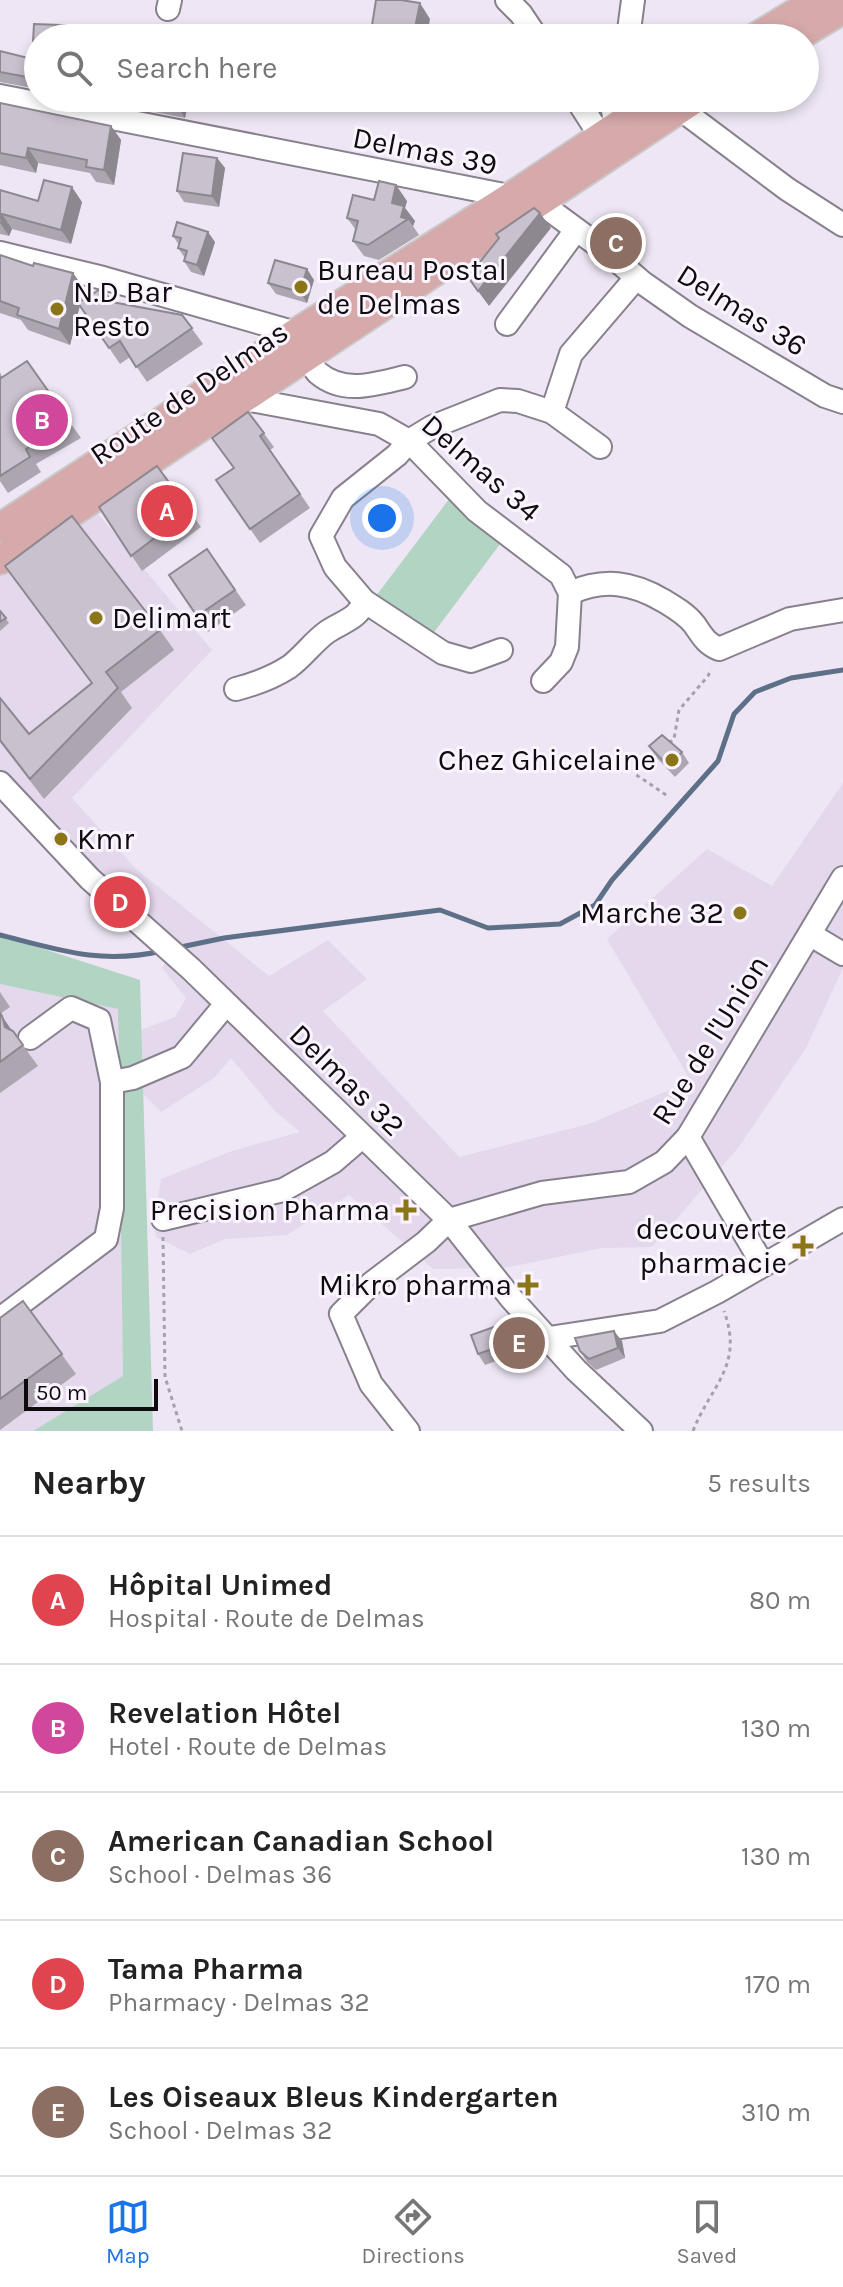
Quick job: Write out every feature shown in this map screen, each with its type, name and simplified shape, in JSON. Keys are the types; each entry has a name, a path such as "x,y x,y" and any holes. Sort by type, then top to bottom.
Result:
{"main road":[{"path":"778,24 817,0"},
{"path":"818,24 843,9"},
{"name":"Route de Delmas","path":"0,560 240,398 302,344 509,198 620,123 649,112"},
{"name":"Route de Delmas","path":"0,528 539,202 620,123"}],"street":[{"path":"507,0 528,24"},
{"path":"630,24 633,0"},
{"name":"Delmas 39","path":"0,96 24,101"},
{"name":"Delmas 39","path":"80,112 539,202"},
{"path":"601,112 620,123"},
{"path":"692,112 787,189 843,225"},
{"name":"Delmas 36","path":"539,202 690,316 825,396 843,402"},
{"path":"507,324 576,230"},
{"path":"0,253 103,278 302,344 317,372 337,384 360,387 405,377"},
{"path":"552,412 571,354 636,278"},
{"name":"Delmas 34","path":"240,398 379,424 409,441 477,511 561,575 570,593"},
{"path":"501,650 471,661 443,653 364,601 335,567 321,536 343,498 397,455 409,441 432,427 500,400 518,401 552,412 600,447"},
{"path":"543,681 561,662 567,647 570,593 604,582 646,590 681,612 711,646 719,649 790,619 843,610"},
{"path":"236,689 262,682 290,666 326,633 352,618 362,609 364,601"},
{"name":"Delmas 32","path":"0,783 90,879 191,969 449,1220 486,1269 576,1370 641,1431"},
{"name":"Rue de l'Union","path":"449,1220 542,1193 629,1182 664,1162 688,1137 843,878"},
{"path":"811,935 843,954"},
{"path":"112,1082 133,1078 182,1057 226,1004"},
{"path":"0,1319 106,1239 112,1208 112,1082 99,1020 71,1008 30,1038"},
{"path":"163,1219 283,1190 333,1162 362,1137"},
{"path":"688,1137 763,1265"},
{"path":"549,1338 660,1321 717,1292 843,1219"},
{"path":"408,1431 371,1384 341,1314 372,1283 426,1242 449,1220"}],"path":[{"path":"669,797 635,774 674,739 679,710 708,676 714,661 711,646"},
{"path":"163,1219 165,1377 182,1431"},
{"path":"693,1431 729,1364 729,1324 717,1292"}],"shaded area":[{"name":"Marche 32","path":"94,509 212,650 72,798 136,869 269,976 328,940 367,979 323,1011 459,1157 589,1124 691,1081 607,939 707,849 772,886 843,783 843,968 806,1048 738,1148 652,1247 602,1248 504,1268 433,1269 349,1195 287,1235 225,1239 190,1254 156,1237 154,1222 161,1179 232,1151 300,1132 275,1111 231,1058 214,1078 161,1112 138,1089 133,1033 175,1017 186,998 162,968 169,958 78,886 0,794 0,573"},
{"path":"0,984 118,1008 123,1376 33,1431 0,1431"}],"green space":[{"path":"450,498 503,540 432,635 373,600"},
{"path":"0,935 140,980 153,1431 33,1431 123,1376 118,1009 0,984"}],"building":[{"path":"376,0 420,3 416,24 372,24"},
{"path":"0,51 24,57 24,76 0,72"},
{"path":"0,103 24,108 24,112 43,112 111,126 104,170 86,167 87,160 28,148 26,158 0,153"},
{"path":"183,153 217,158 212,196 177,191"},
{"path":"44,180 72,187 61,230 2,214 0,219 0,190 38,201"},
{"path":"379,181 396,185 392,203 404,206 401,217 408,219 368,245 353,241 358,221 347,218 353,195 374,200"},
{"path":"534,208 540,213 478,291 468,277 499,238 496,234"},
{"path":"177,222 208,232 197,265 184,261 187,251 178,248 181,238 173,236"},
{"path":"0,255 33,266 34,263 73,273 59,329 17,315 19,308 0,301"},
{"path":"275,260 307,269 300,292 268,283"},
{"path":"102,288 112,302 182,315 192,328 136,367 120,341 109,348 78,303"},
{"path":"27,361 70,422 26,449 30,457 0,476 0,377"},
{"path":"248,412 264,433 260,436 300,494 250,529 216,480 234,468 212,438"},
{"path":"157,466 190,511 131,556 99,507"},
{"name":"Delimart","path":"72,516 160,630 106,672 118,688 30,779 0,740 0,698 29,734 92,683 5,566"},
{"path":"207,549 235,590 197,616 169,575"},
{"path":"662,735 682,752 668,766 649,746"},
{"path":"0,1013 5,1027 13,1031 23,1045 0,1062"},
{"path":"23,1301 62,1354 0,1399 0,1318"},
{"path":"511,1321 518,1340 478,1354 471,1335"},
{"path":"614,1331 618,1348 589,1359 580,1351 575,1338"}],"waterway":[{"path":"176,948 224,938 440,910 488,928 560,924 595,905 612,880 718,761 734,714 755,692 791,678 843,670"},
{"path":"0,935 99,956 119,957 162,951"}],"place":[{"name":"American Canadian School","path":"616,243"},
{"name":"Bureau Postal de Delmas","path":"301,287"},
{"name":"N.D Bar Resto","path":"57,309"},
{"name":"Revelation Hôtel","path":"42,420"},
{"name":"Hôpital Unimed","path":"167,511"},
{"name":"Delimart","path":"96,618"},
{"name":"Chez Ghicelaine","path":"672,760"},
{"name":"Kmr","path":"61,839"},
{"name":"Tama Pharma","path":"120,902"},
{"name":"Marche 32","path":"740,913"},
{"name":"Precision Pharma","path":"406,1210"},
{"name":"decouverte pharmacie","path":"803,1246"},
{"name":"Mikro pharma","path":"528,1285"},
{"name":"Les Oiseaux Bleus Kindergarten","path":"519,1343"}]}
